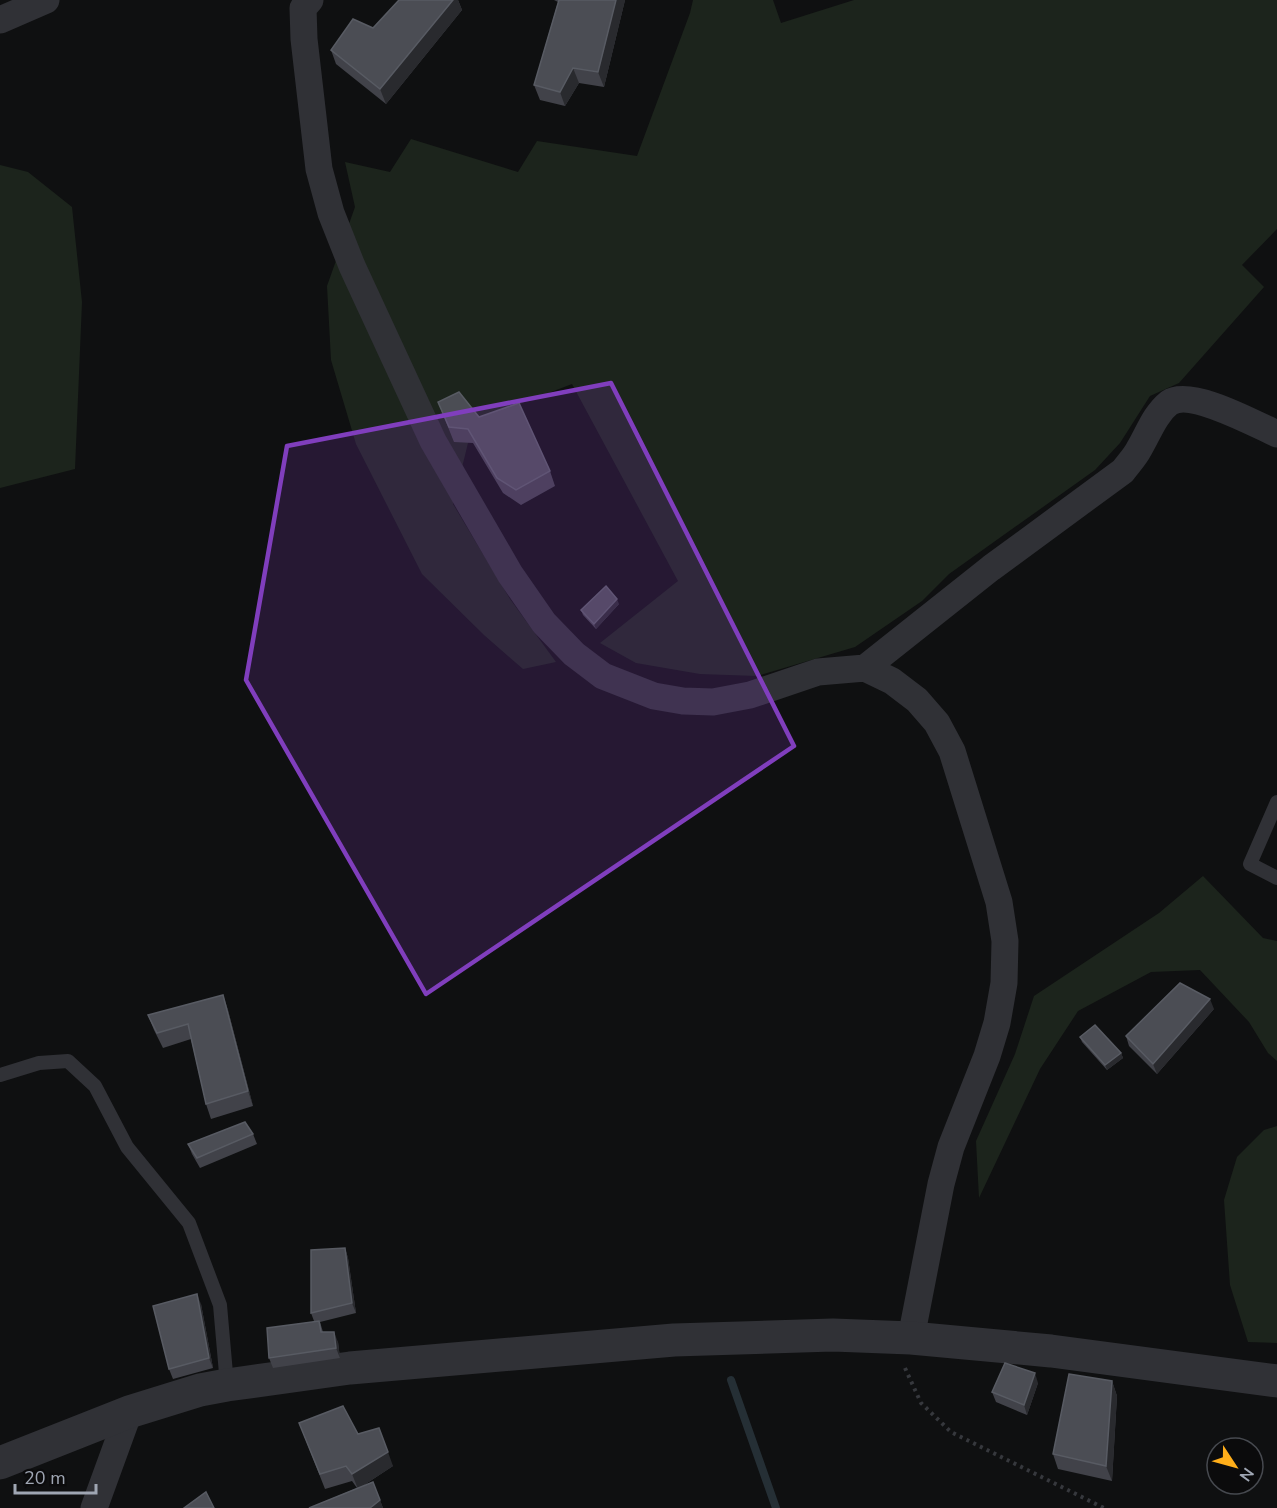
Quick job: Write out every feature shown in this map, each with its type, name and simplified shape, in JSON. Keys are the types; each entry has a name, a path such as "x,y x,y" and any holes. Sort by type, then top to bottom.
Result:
{"street":[{"path":"0,20 46,0"},
{"path":"299,3 319,169 331,213 352,266 433,441 510,574 544,623 574,654 603,676 654,696 683,701 713,702 750,695 818,672 865,668 892,681 917,700 937,723 952,751 999,902 1005,941 1004,982 997,1023 987,1056 951,1147 901,1337"},
{"path":"865,668 991,568 1123,471 1158,416 1171,402 1188,399 1206,403 1277,434"},
{"path":"0,1463 129,1412 200,1390 226,1385 350,1368 674,1340 833,1335 901,1337 1051,1351 1277,1381"},
{"path":"94,1508 129,1412"}],"lane":[{"path":"1277,802 1250,864 1277,878"},
{"path":"0,1075 39,1063 68,1061 95,1086 127,1147 189,1223 220,1305 226,1385"}],"path":[{"path":"901,1337 921,1402 951,1432 1104,1508"}],"highlighted area":[{"path":"611,383 794,746 426,994 246,680 287,446"}],"shaded area":[{"path":"693,0 773,0 781,23 854,0 1277,0 1277,229 1242,265 1264,287 1179,383 1150,396 1120,443 1095,470 949,574 922,601 855,647 757,676 700,674 636,663 600,643 678,581 572,384 486,417 468,443 453,504 510,599 556,662 523,669 484,635 422,574 356,444 331,360 327,286 355,207 345,162 390,172 411,139 518,172 537,141 637,156"},
{"path":"0,165 28,172 72,207 82,302 75,469 0,488"},
{"path":"1203,876 1263,938 1277,941 1277,1061 1268,1053 1249,1022 1200,970 1151,972 1078,1011 1040,1069 979,1198 976,1141 1015,1054 1034,996 1159,913"},
{"path":"1277,1126 1277,1343 1248,1342 1230,1285 1224,1200 1237,1157 1264,1130"}],"building":[{"path":"399,0 453,0 380,89 331,50 353,19 373,28"},
{"path":"559,0 616,0 598,72 573,68 560,92 534,85"},
{"path":"459,392 479,417 519,403 550,471 516,490 497,478 468,429 449,427 438,402"},
{"path":"606,586 617,599 594,624 581,610"},
{"path":"1180,983 1210,999 1153,1064 1126,1036"},
{"path":"223,995 248,1091 206,1104 188,1024 157,1033 148,1015"},
{"path":"1095,1025 1121,1053 1105,1065 1080,1037"},
{"path":"245,1122 253,1134 197,1158 188,1144"},
{"path":"345,1248 352,1303 311,1313 311,1250"},
{"path":"197,1294 209,1358 169,1369 153,1306"},
{"path":"319,1321 321,1332 334,1332 336,1348 269,1358 267,1328"},
{"path":"1005,1363 1035,1373 1024,1405 992,1392"},
{"path":"1069,1374 1112,1381 1106,1466 1053,1454"},
{"path":"343,1406 358,1434 379,1428 388,1452 352,1474 346,1466 320,1474 299,1423"},
{"path":"373,1482 380,1500 370,1508 309,1508"},
{"path":"206,1492 214,1508 184,1508"}],"waterway":[{"path":"731,1380 776,1508"}]}
